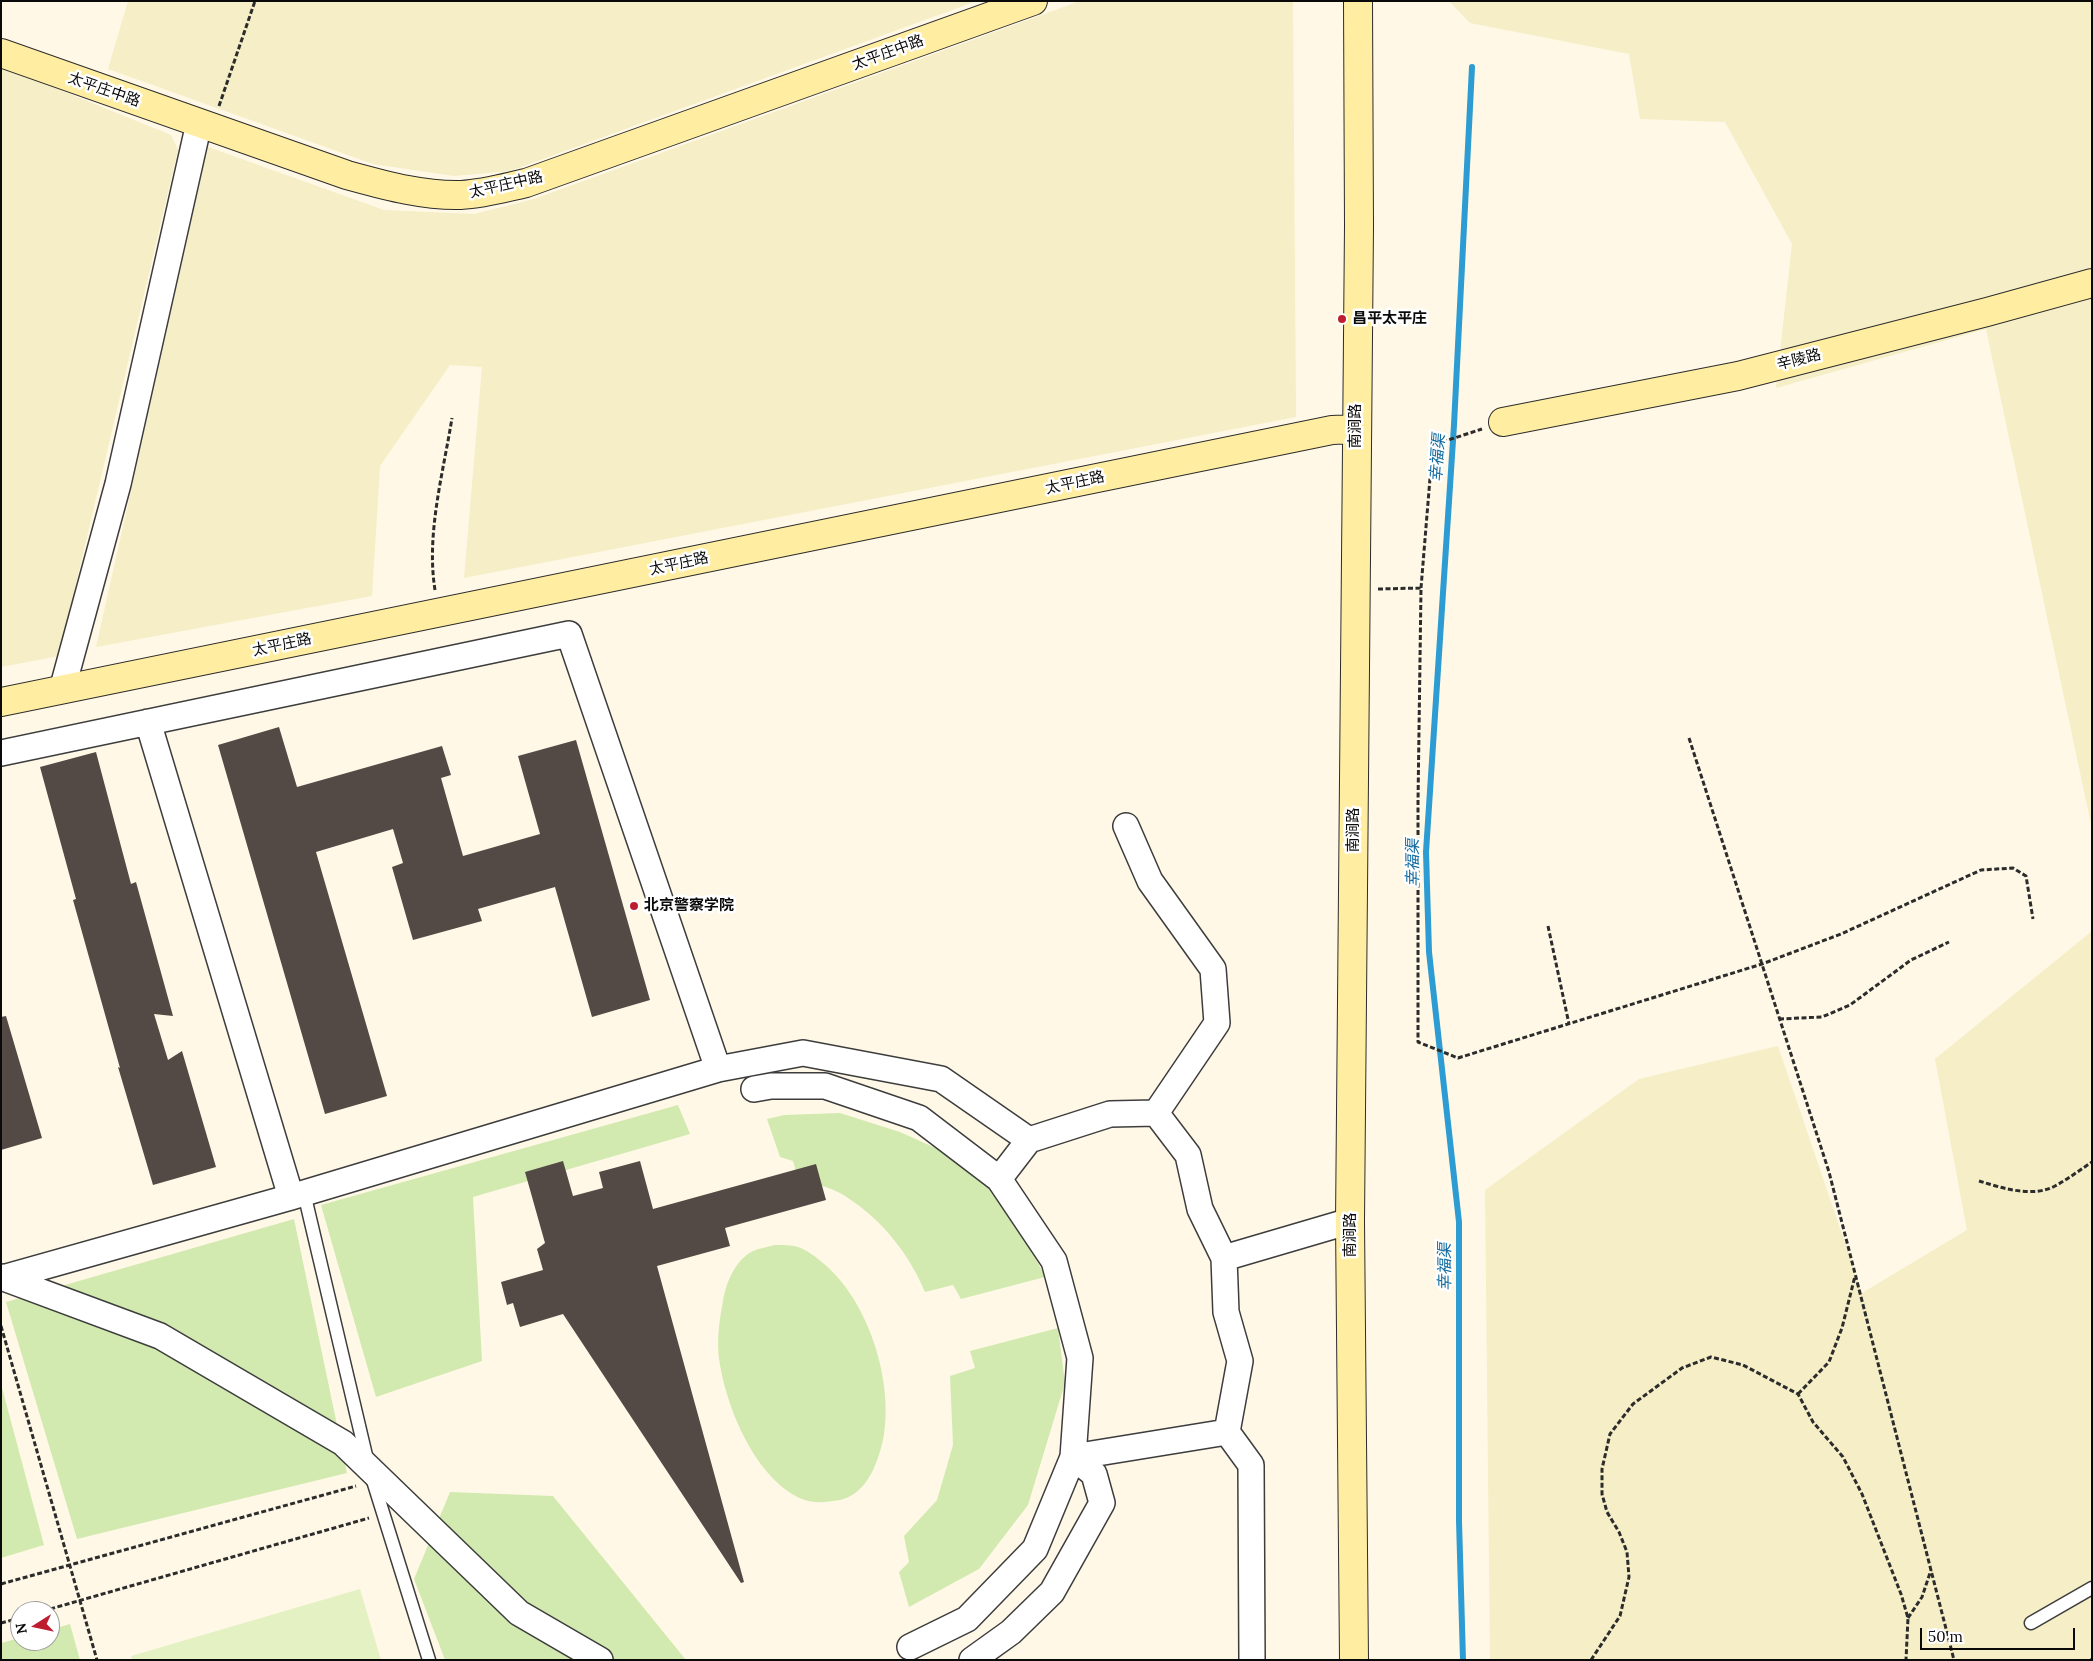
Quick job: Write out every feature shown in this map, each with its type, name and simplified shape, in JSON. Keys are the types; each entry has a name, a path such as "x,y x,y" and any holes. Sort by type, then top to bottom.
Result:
{"street":[{"name":"太平庄中路","path":"1,53 347,175 395,188 461,195 493,191 526,183 1033,1"},
{"name":"南涧路","path":"1354,1660 1350,1221 1359,226 1358,1"},
{"path":"62,690 118,484 205,125"},
{"name":"辛陵路","path":"1503,422 1738,376 2092,283"},
{"name":"太平庄路","path":"1,702 1332,430 1356,429"},
{"path":"1,753 569,634 718,1069"},
{"path":"148,722 297,1195"},
{"path":"1126,826 1150,881 1213,969 1217,1023 1156,1113"},
{"path":"2,1278 297,1195 718,1069 803,1053 941,1079 1029,1140"},
{"path":"754,1089 771,1086 825,1086 920,1118 999,1179 1054,1261 1080,1358 1073,1457 1035,1549 967,1619 931,1638 910,1646"},
{"path":"999,1179 1029,1140 1110,1114 1156,1113"},
{"path":"1156,1113 1188,1155 1200,1209 1224,1258 1226,1312 1240,1360 1227,1432 1250,1464 1252,1660"},
{"path":"1224,1258 1350,1221"},
{"path":"2,1278 160,1336 343,1443 371,1475 519,1613 600,1660"},
{"path":"1073,1457 1227,1432"},
{"path":"972,1660 1011,1632 1052,1592 1102,1503 1094,1474 1073,1457"}],"lane":[{"path":"297,1195 371,1475 429,1660"},
{"path":"2031,1623 2092,1588"}],"path":[{"path":"205,125 255,1"},
{"path":"439,613 431,567 433,536 452,418"},
{"path":"1467,434 1439,444 1431,466 1421,588 1418,802 1418,1042 1458,1058 1762,964 1841,934 1981,870 2013,868 2026,876 2033,919"},
{"path":"1355,590 1421,588"},
{"path":"1689,738 1829,1172 1954,1660"},
{"path":"1548,926 1569,1024"},
{"path":"1779,1019 1822,1017 1850,1005 1911,960 1949,942"},
{"path":"1979,1181 2009,1190 2033,1190 2054,1187 2092,1162"},
{"path":"1798,1394 1829,1362 1842,1328 1855,1274"},
{"path":"1,1326 97,1660"},
{"path":"1591,1660 1620,1616 1630,1577 1627,1552 1619,1532 1607,1512 1602,1494 1602,1469 1610,1434 1633,1404 1682,1368 1711,1357 1743,1364 1798,1394 1813,1422 1843,1457 1862,1494 1901,1594 1908,1618 1906,1660"},
{"path":"1,1584 371,1475"},
{"path":"60,1606 384,1514"},
{"path":"1908,1618 1922,1597 1931,1569"}],"shaded area":[{"path":"128,1 977,1 510,171 454,176 373,164 108,69"},
{"path":"1080,1 1293,1 1296,417 464,578 482,367 450,365 380,466 372,596 96,647 208,147 384,210 474,214 534,199"},
{"path":"1449,1 2092,1 2092,829 1986,329 1776,388 1792,244 1725,122 1640,119 1629,54 1470,23"},
{"path":"1,66 171,135 178,150 59,656 1,667"},
{"path":"2092,931 2092,1660 1490,1660 1485,1190 1639,1079 1778,1046 1862,1293 1967,1230 1935,1059"}],"green space":[{"path":"678,1105 690,1134 473,1197 482,1361 376,1397 321,1205"},
{"path":"840,1113 900,1132 940,1150 989,1187 1021,1229 1045,1277 961,1299 953,1285 925,1292 919,1278 894,1239 873,1217 843,1195 798,1178 793,1161 780,1157 767,1119 784,1115"},
{"path":"294,1219 347,1473 77,1539 6,1302"},
{"path":"775,1245 793,1246 805,1250 839,1279 853,1298 864,1319 874,1342 881,1366 886,1413 884,1435 879,1455 871,1475 865,1483 850,1497 840,1500 825,1502 807,1501 786,1489 771,1476 747,1442 737,1422 724,1383 718,1349 718,1333 726,1287 732,1273 741,1260 753,1251"},
{"path":"1058,1328 1065,1383 1028,1505 979,1569 909,1607 899,1572 909,1562 904,1536 937,1500 953,1445 950,1376 975,1368 970,1351"},
{"path":"1,1384 44,1545 1,1558"},
{"path":"450,1492 553,1496 686,1660 445,1660 414,1579"},
{"path":"360,1589 381,1660 133,1660 131,1656"},
{"path":"70,1624 80,1660 1,1660 1,1643 10,1641 10,1651 60,1651 60,1627"}],"building":[{"path":"279,727 297,787 442,746 451,775 441,778 463,856 540,834 518,756 576,740 650,1000 592,1017 555,887 478,909 482,921 413,940 392,867 403,863 393,829 316,852 387,1096 325,1114 218,745"},
{"path":"96,752 131,884 136,882 173,1016 154,1014 168,1060 182,1051 216,1167 153,1185 118,1067 120,1068 73,900 76,899 40,767"},
{"path":"6,1016 42,1138 1,1150 1,1017"},
{"path":"563,1161 573,1196 603,1188 599,1172 640,1161 653,1209 816,1164 826,1200 725,1228 730,1246 657,1266 744,1582 741,1583 563,1314 520,1327 513,1303 507,1305 501,1282 543,1270 537,1249 545,1243 525,1172"}],"waterway":[{"name":"幸福渠","path":"1463,1660 1459,1521 1459,1222 1429,952 1426,852 1454,425 1472,67"}],"place":[{"name":"昌平太平庄","path":"1342,319"},
{"name":"北京警察学院","path":"634,906"}]}
